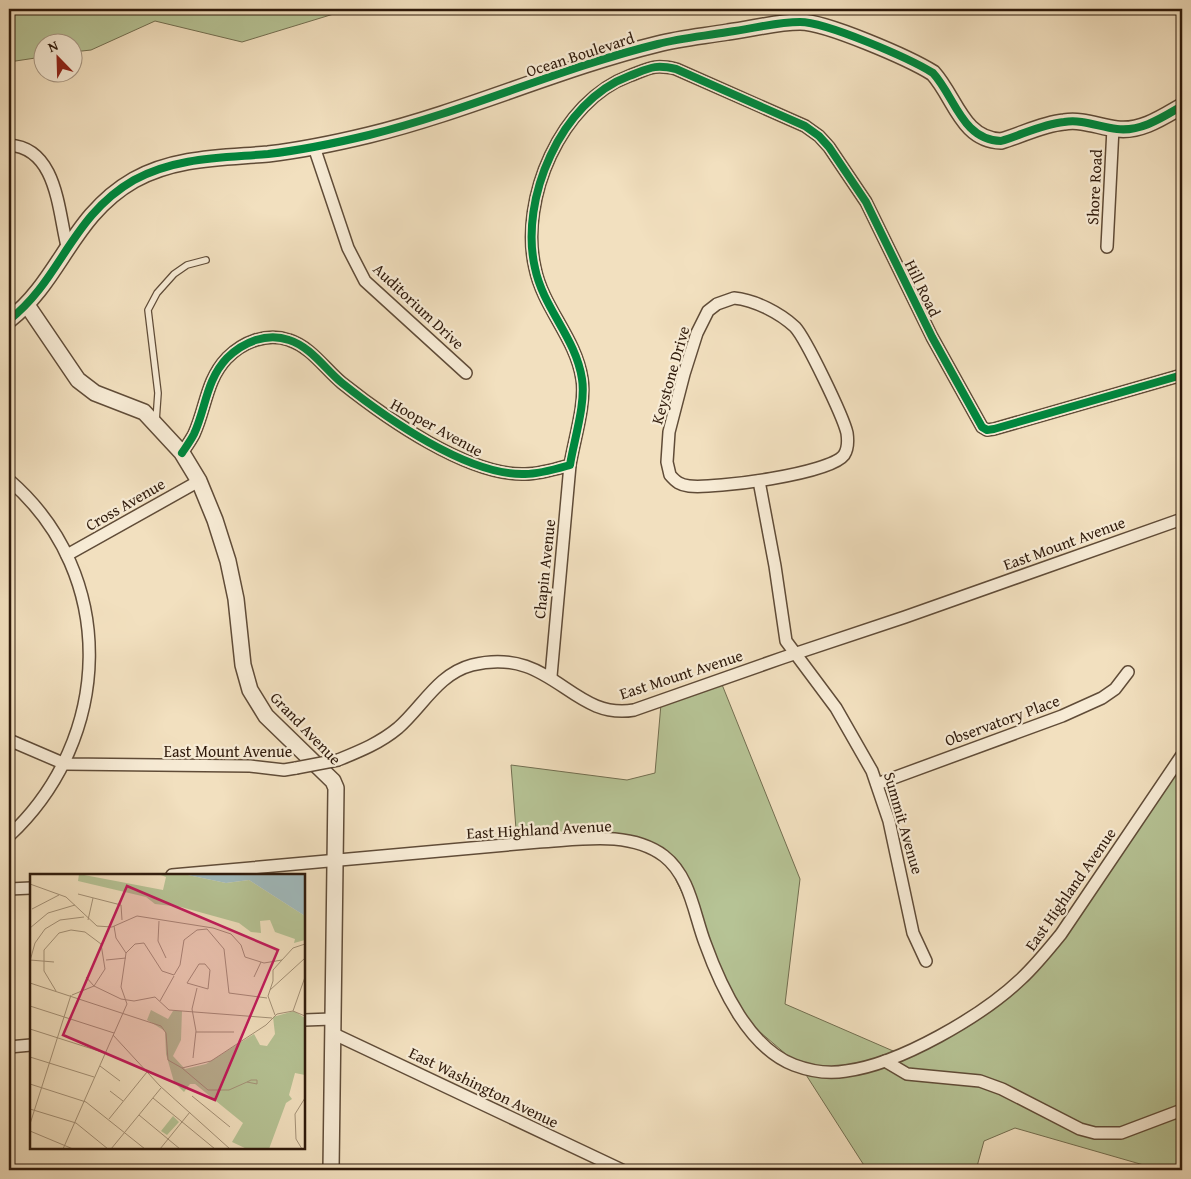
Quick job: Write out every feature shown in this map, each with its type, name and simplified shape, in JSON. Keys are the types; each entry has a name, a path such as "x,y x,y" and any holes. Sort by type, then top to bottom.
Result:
{"street":[{"name":"Ocean Boulevard","path":"9,320 27,305 67,246 101,204 116,192 151,172 169,165 205,158 265,154 314,147 404,126 659,44 766,26 800,22 812,23 834,30 933,73 942,82 966,124 974,132 992,141 1001,141 1063,122 1090,122 1112,128 1132,129 1152,122 1182,106"},
{"name":"Hill Road","path":"570,465 582,394 582,379 569,340 536,275 533,258 534,201 554,151 570,123 591,98 609,84 658,65 676,69 805,126 824,142 854,182 866,202 932,337 982,427 987,430 1182,375"},
{"name":"Shore Road","path":"1107,247 1112,128"},
{"path":"9,145 18,146 31,152 42,160 46,166 51,178 67,246"},
{"name":"Auditorium Drive","path":"314,147 348,248 362,277 374,291 466,373"},
{"name":"Keystone Drive","path":"734,298 743,299 764,307 796,328 842,421 848,440 844,455 838,461 820,468 759,481 688,486 675,481 670,475 668,462 669,432 684,374 697,334 708,311 716,304 734,298"},
{"name":"Grand Avenue","path":"27,305 78,380 95,393 144,412 182,453 199,481 215,520 228,560 236,599 243,665 250,690 266,716 333,781 336,788 331,1170"},
{"name":"Hooper Avenue","path":"182,453 194,433 208,388 219,368 241,347 256,339 275,337 288,339 306,349 340,381 370,405 431,442 478,466 504,473 526,474 570,465"},
{"name":"Chapin Avenue","path":"551,676 570,465"},
{"path":"9,480 35,506 67,555 86,617 89,648 86,699 81,720 64,764 34,810 9,836"},
{"name":"Cross Avenue","path":"67,555 199,481"},
{"path":"759,481 775,566 786,641 794,654"},
{"name":"East Mount Avenue","path":"9,740 64,764 250,766 284,770 338,760 372,746 400,726 439,684 461,669 504,660 526,665 551,676 601,709 625,712 906,617 1182,519"},
{"name":"Summit Avenue","path":"794,654 836,708 872,771 901,868 913,933 926,962"},
{"name":"Observatory Place","path":"877,784 1062,716 1115,690 1128,672"},
{"name":"East Highland Avenue","path":"184,874 539,842 597,839 639,844 665,857 677,870 689,893 719,978 739,1014 767,1049 791,1064 816,1071 847,1071 885,1061 956,1027 1014,986 1039,962 1086,898 1182,755"},
{"path":"9,890 30,888"},
{"name":"East Washington Avenue","path":"305,1020 332,1026 622,1170"},
{"path":"9,1047 30,1045"},
{"path":"885,1061 907,1074 980,1081 1002,1089 1080,1129 1095,1133 1121,1133 1182,1110"}],"lane":[{"path":"156,423 158,393 148,310 157,293 174,274 187,265 206,260"}],"green space":[{"path":"9,9 350,9 242,42 155,21 91,50 82,51 82,32 32,32 32,59 9,62"},
{"path":"721,682 800,879 785,1004 907,1057 1034,966 1182,749 1182,1170 1161,1170 1015,1128 984,1141 976,1170 867,1170 801,1067 740,1015 667,861 614,836 517,842 511,765 627,780 655,773 661,704"}],"cycle path":[{"path":"9,320 27,304 42,286 95,211 134,180 150,172 200,160 268,154 369,135 442,114 585,65 675,40 791,22 828,28 887,50 933,73 968,125 988,139 1001,141 1040,127 1071,121 1117,129 1135,128 1151,123 1182,106"},
{"path":"182,453 194,434 210,385 220,367 240,347 256,340 272,337 297,343 342,383 404,428 479,466 503,472 525,474 570,465 581,410 582,379 579,364 567,336 539,283 532,241 533,212 550,156 565,130 583,107 605,89 629,76 657,67 676,69 805,126 819,136 829,147 866,202 932,337 982,427 987,430 1182,375"}]}
